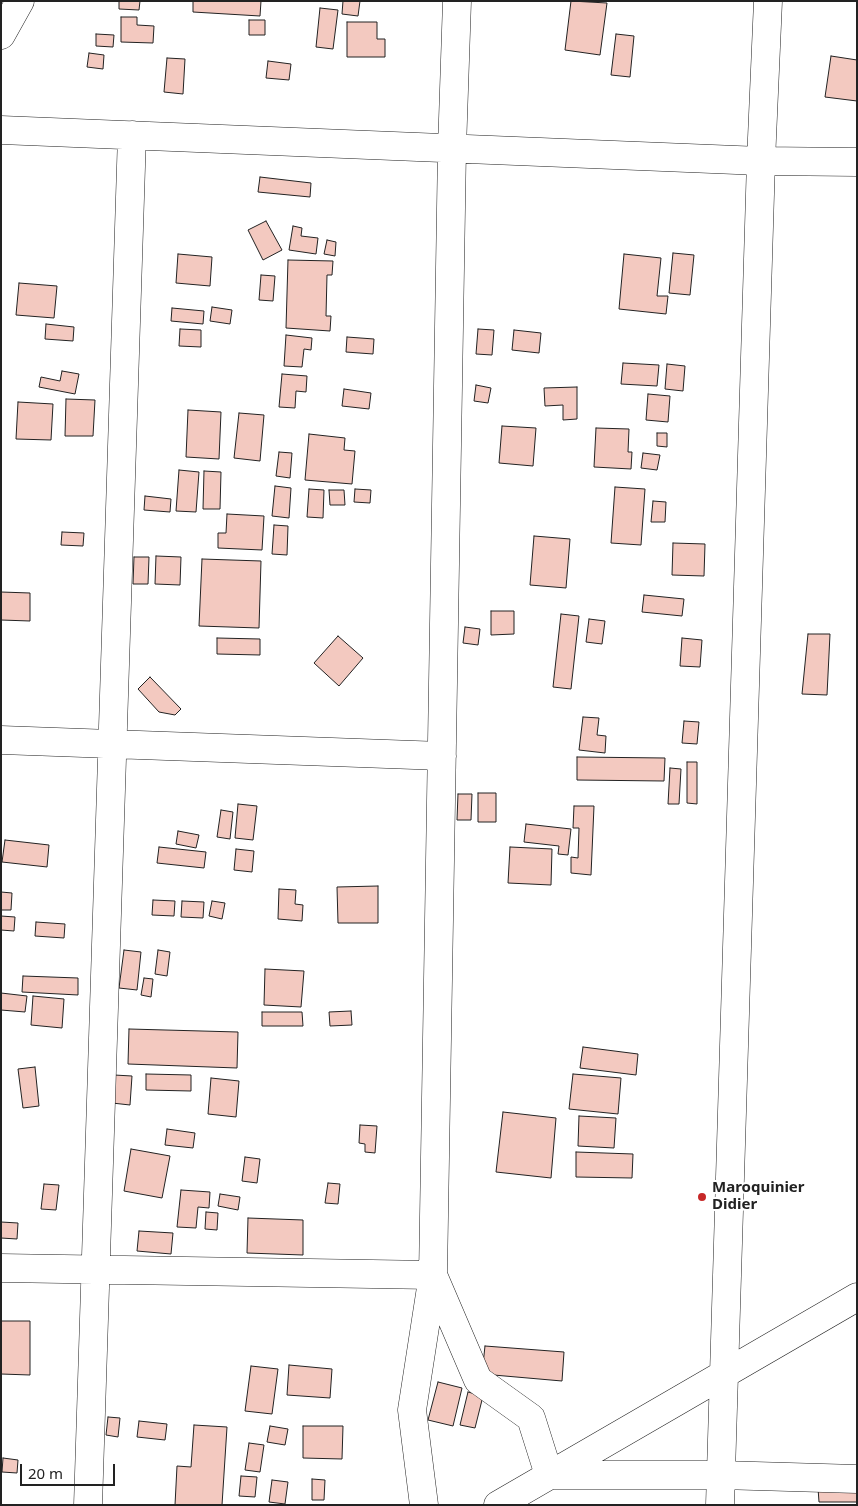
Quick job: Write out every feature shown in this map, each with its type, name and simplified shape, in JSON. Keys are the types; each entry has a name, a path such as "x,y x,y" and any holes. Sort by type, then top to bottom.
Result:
{"street":[{"path":"1,36 20,1"},
{"path":"424,1505 412,1410 433,1274 452,149 457,1"},
{"path":"720,1505 726,1372 761,161 768,1"},
{"path":"1,130 761,161 857,162"},
{"path":"88,1505 132,136"},
{"path":"1,740 442,756"},
{"path":"1,1268 433,1274"},
{"path":"433,1274 478,1380 531,1418 549,1475"},
{"path":"498,1505 857,1297"},
{"path":"549,1475 857,1479"}],"building":[{"path":"119,1 140,1 139,10 119,9"},
{"path":"193,1 261,1 260,16 193,12"},
{"path":"343,1 360,1 358,16 342,14"},
{"path":"571,1 607,3 600,55 565,50"},
{"path":"320,8 338,10 333,49 316,47"},
{"path":"121,17 137,17 137,25 154,26 153,43 121,42"},
{"path":"249,20 265,20 265,35 249,35"},
{"path":"347,22 377,22 377,39 385,39 385,57 347,57"},
{"path":"96,34 114,35 113,47 96,46"},
{"path":"616,34 634,36 630,77 611,75"},
{"path":"89,53 104,55 103,69 87,67"},
{"path":"831,56 857,60 857,101 825,97"},
{"path":"167,58 185,59 183,94 164,92"},
{"path":"268,61 291,64 289,80 266,78"},
{"path":"260,177 311,183 310,197 258,192"},
{"path":"266,221 282,250 263,260 248,230"},
{"path":"293,226 302,228 301,236 318,238 316,254 289,250"},
{"path":"327,240 336,242 335,256 324,254"},
{"path":"673,253 694,255 690,295 669,293"},
{"path":"178,254 212,257 210,286 176,283"},
{"path":"624,254 661,258 657,296 668,296 666,314 619,309"},
{"path":"288,260 333,261 332,275 327,275 326,316 331,316 330,331 286,328"},
{"path":"261,275 275,276 273,301 259,300"},
{"path":"19,283 57,286 54,318 16,315"},
{"path":"212,307 232,310 230,324 210,321"},
{"path":"172,308 204,311 203,324 171,321"},
{"path":"46,324 74,327 73,341 45,339"},
{"path":"180,329 201,330 201,347 179,346"},
{"path":"478,329 494,330 492,355 476,354"},
{"path":"514,330 541,333 539,353 512,350"},
{"path":"286,335 312,338 311,350 304,349 302,367 284,366"},
{"path":"347,337 374,339 373,354 346,352"},
{"path":"623,363 659,365 657,386 621,384"},
{"path":"667,364 685,366 683,391 665,389"},
{"path":"62,371 79,374 75,394 39,387 41,377 60,381"},
{"path":"282,374 307,376 306,392 296,391 295,408 279,407"},
{"path":"476,385 491,388 488,403 474,401"},
{"path":"577,387 577,419 563,420 563,405 545,406 544,388"},
{"path":"344,389 371,393 369,409 342,406"},
{"path":"648,394 670,396 668,422 646,420"},
{"path":"66,399 95,400 93,436 65,436"},
{"path":"18,402 53,404 51,440 16,439"},
{"path":"188,410 221,412 219,459 186,457"},
{"path":"239,413 264,415 260,461 234,458"},
{"path":"502,426 536,428 533,466 499,463"},
{"path":"596,428 629,429 628,452 632,452 631,469 594,467"},
{"path":"657,433 667,433 667,447 657,446"},
{"path":"309,434 345,438 344,450 355,451 352,484 305,480"},
{"path":"279,452 292,453 290,478 276,476"},
{"path":"643,453 660,455 657,470 641,468"},
{"path":"179,470 199,472 196,512 176,511"},
{"path":"204,471 221,472 220,509 203,509"},
{"path":"275,486 291,488 289,518 272,516"},
{"path":"615,487 645,489 641,545 611,543"},
{"path":"309,489 324,490 323,518 307,517"},
{"path":"355,489 371,490 370,503 354,502"},
{"path":"329,490 344,490 345,505 330,505"},
{"path":"145,496 171,499 170,512 144,510"},
{"path":"653,501 666,502 665,522 651,522"},
{"path":"227,514 264,516 262,550 218,548 218,533 226,533"},
{"path":"274,525 288,526 287,555 272,554"},
{"path":"62,532 84,533 83,546 61,545"},
{"path":"534,536 570,539 566,588 530,585"},
{"path":"673,543 705,544 704,576 672,575"},
{"path":"156,556 181,557 180,585 155,584"},
{"path":"134,557 149,557 148,584 133,584"},
{"path":"202,559 261,561 259,628 199,626"},
{"path":"1,592 30,593 30,621 1,620"},
{"path":"644,595 684,599 682,616 642,612"},
{"path":"491,611 514,611 514,634 491,635"},
{"path":"561,614 579,616 571,689 553,687"},
{"path":"589,619 605,621 602,644 586,642"},
{"path":"465,627 480,629 478,645 463,643"},
{"path":"808,634 830,634 827,695 802,694"},
{"path":"338,636 363,658 339,686 314,663"},
{"path":"217,638 260,639 260,655 217,654"},
{"path":"682,638 702,640 700,667 680,666"},
{"path":"150,677 181,709 175,715 159,712 138,689"},
{"path":"583,717 599,718 597,735 606,736 605,753 579,750"},
{"path":"684,721 699,722 697,744 682,743"},
{"path":"577,757 665,758 664,781 577,780"},
{"path":"687,762 697,762 697,804 687,803"},
{"path":"670,768 681,769 679,804 668,804"},
{"path":"478,793 496,793 496,822 478,822"},
{"path":"458,794 472,794 471,820 457,820"},
{"path":"238,804 257,806 253,840 235,838"},
{"path":"574,806 594,806 591,875 571,873 571,857 578,858 579,828 573,828"},
{"path":"221,810 233,812 230,839 217,837"},
{"path":"526,824 571,829 568,855 558,854 559,846 524,842"},
{"path":"178,831 199,835 196,848 176,844"},
{"path":"5,840 49,845 47,867 2,862"},
{"path":"159,847 206,852 204,868 157,863"},
{"path":"510,847 552,849 551,885 508,883"},
{"path":"236,849 254,851 252,872 234,870"},
{"path":"378,886 378,923 338,923 337,887"},
{"path":"279,889 296,890 295,904 303,905 302,921 278,919"},
{"path":"1,892 12,893 11,910 1,910"},
{"path":"153,900 175,901 174,916 152,915"},
{"path":"182,901 204,902 203,918 181,917"},
{"path":"212,901 225,903 222,919 209,916"},
{"path":"1,916 15,917 14,931 1,930"},
{"path":"36,922 65,924 64,938 35,936"},
{"path":"124,950 141,952 137,990 119,988"},
{"path":"158,950 170,952 167,976 155,974"},
{"path":"265,969 304,971 301,1007 264,1005"},
{"path":"23,976 78,978 78,995 22,992"},
{"path":"144,978 153,979 151,997 141,995"},
{"path":"1,993 27,996 25,1012 1,1010"},
{"path":"33,996 64,999 62,1028 31,1025"},
{"path":"351,1011 352,1025 330,1026 329,1012"},
{"path":"262,1012 302,1012 303,1026 262,1026"},
{"path":"129,1029 238,1032 237,1068 128,1064"},
{"path":"583,1047 638,1054 636,1075 580,1068"},
{"path":"35,1067 39,1106 23,1108 18,1069"},
{"path":"146,1074 191,1075 191,1091 146,1090"},
{"path":"573,1074 621,1078 618,1114 569,1109"},
{"path":"114,1075 132,1076 130,1105 112,1103"},
{"path":"211,1078 239,1081 236,1117 208,1114"},
{"path":"503,1112 556,1118 551,1178 496,1172"},
{"path":"579,1116 616,1118 614,1148 578,1146"},
{"path":"360,1125 377,1126 375,1153 365,1152 365,1144 359,1143"},
{"path":"167,1129 195,1133 193,1148 165,1145"},
{"path":"131,1149 170,1156 162,1198 124,1191"},
{"path":"576,1152 633,1154 632,1178 576,1177"},
{"path":"245,1157 260,1159 257,1183 242,1181"},
{"path":"328,1183 340,1184 338,1204 325,1203"},
{"path":"44,1184 59,1185 56,1210 41,1209"},
{"path":"181,1190 210,1192 209,1208 198,1207 196,1228 177,1227"},
{"path":"220,1194 240,1197 238,1210 218,1206"},
{"path":"206,1212 218,1213 217,1230 205,1229"},
{"path":"248,1218 303,1220 303,1255 247,1253"},
{"path":"1,1222 18,1223 17,1239 1,1238"},
{"path":"139,1231 173,1233 171,1254 137,1251"},
{"path":"1,1321 30,1321 30,1375 1,1374"},
{"path":"485,1346 564,1352 562,1381 482,1374"},
{"path":"289,1365 332,1369 330,1398 287,1395"},
{"path":"251,1366 278,1369 272,1414 245,1411"},
{"path":"438,1382 462,1388 453,1426 428,1420"},
{"path":"468,1392 483,1396 475,1428 460,1425"},
{"path":"108,1417 120,1418 118,1437 106,1435"},
{"path":"139,1421 167,1424 165,1440 137,1437"},
{"path":"194,1425 227,1427 222,1505 175,1505 177,1466 191,1467"},
{"path":"270,1426 288,1429 285,1445 267,1442"},
{"path":"303,1426 343,1426 342,1459 303,1458"},
{"path":"249,1443 264,1445 260,1472 245,1470"},
{"path":"3,1458 18,1460 17,1473 2,1472"},
{"path":"241,1476 257,1477 255,1497 239,1496"},
{"path":"312,1479 325,1480 324,1500 312,1500"},
{"path":"272,1480 288,1482 285,1504 269,1502"},
{"path":"818,1488 857,1490 857,1502 819,1502"}],"place":[{"name":"Maroquinier Didier","path":"702,1197"}]}
